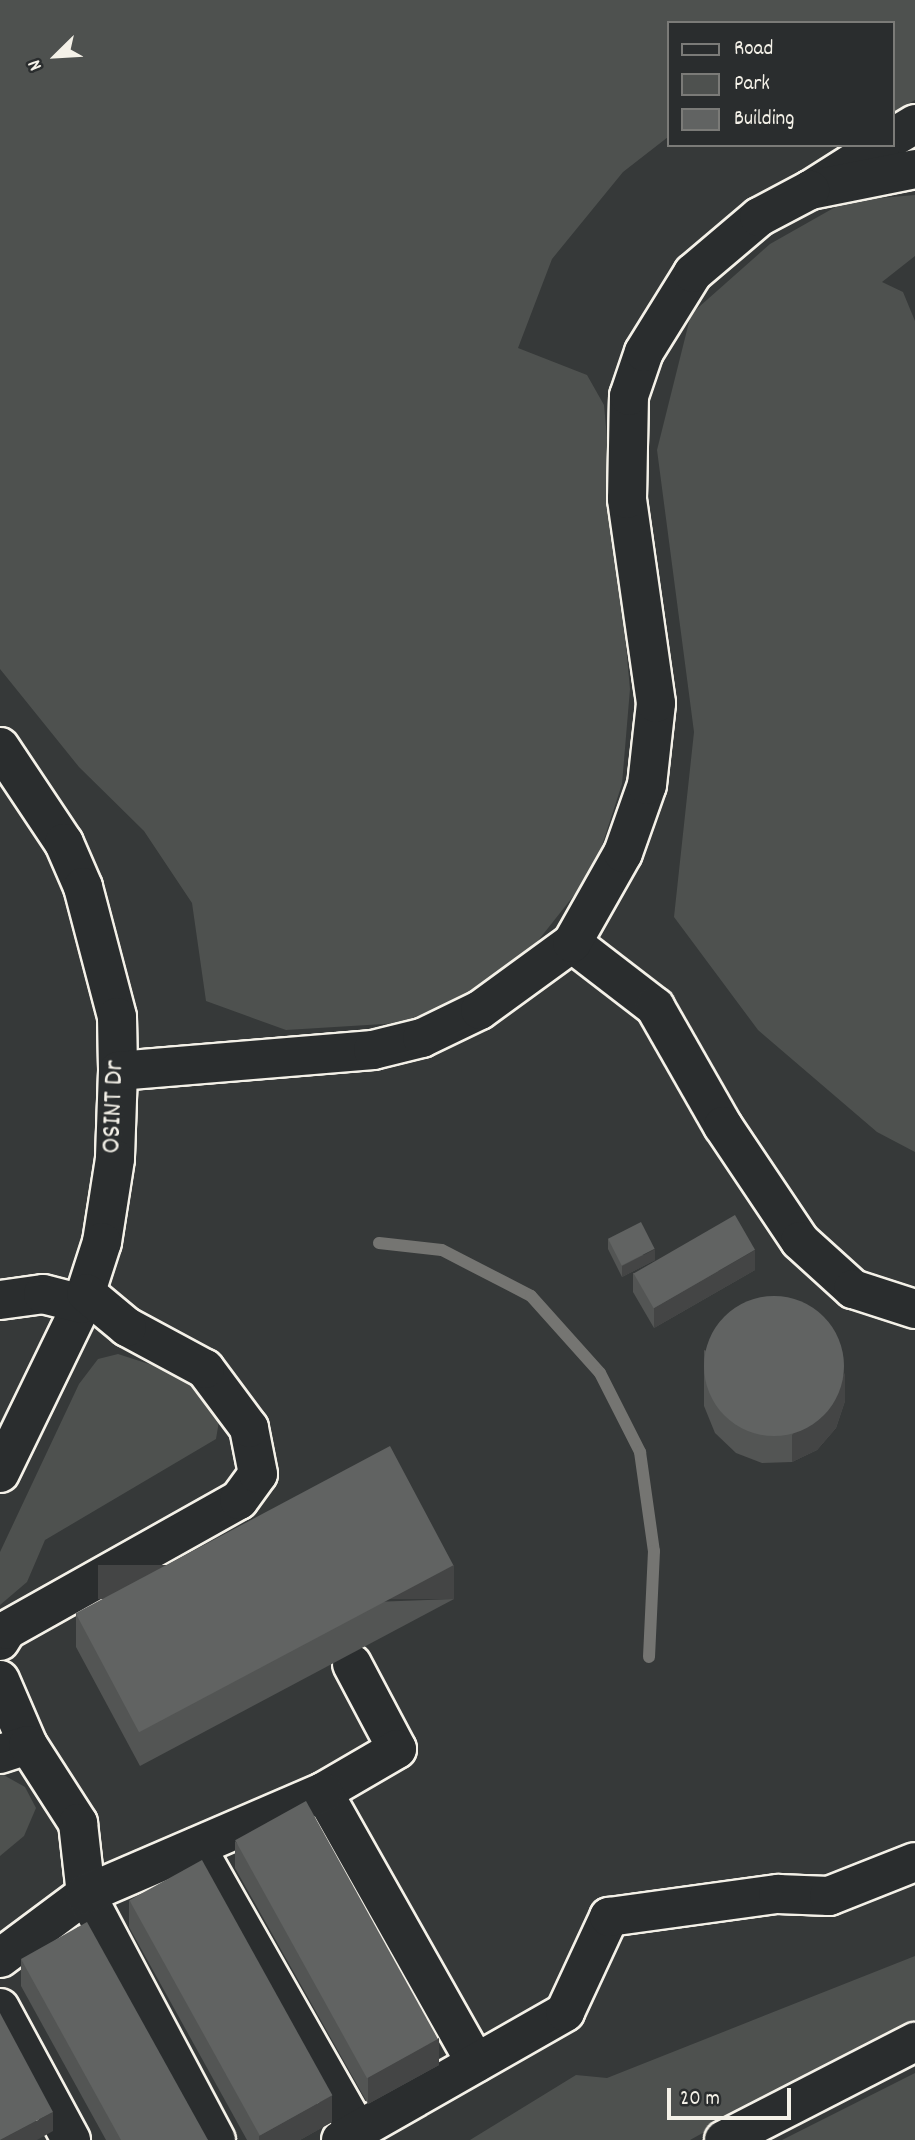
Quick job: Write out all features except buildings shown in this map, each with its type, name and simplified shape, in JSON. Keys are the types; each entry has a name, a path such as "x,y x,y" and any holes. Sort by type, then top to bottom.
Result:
{"street":[{"path":"894,137 915,124"},
{"path":"118,1071 373,1050 422,1038 480,1010 572,943 623,853 647,785 656,703 627,499 629,396 644,352 693,273 758,218 810,190 878,147"},
{"path":"810,190 915,169"},
{"name":"OSINT Dr","path":"0,747 64,843 83,887 117,1017 118,1071 115,1159 84,1298 0,1473"},
{"path":"572,943 655,1007 723,1126 800,1241 853,1289 915,1309"},
{"path":"0,1300 43,1294 84,1298 127,1327 205,1369 249,1428 257,1474 239,1500 7,1630 0,1641"},
{"path":"0,1958 86,1894 323,1792 397,1749 352,1664"},
{"path":"0,1680 14,1749 78,1823 86,1894 216,2140"},
{"path":"323,1792 476,2063"},
{"path":"196,1847 349,2135 565,2012 609,1917 778,1894 829,1896 915,1862"},
{"path":"0,2008 71,2140"},
{"path":"724,2140 915,2042"}],"green space":[{"path":"0,0 915,0 915,100 894,112 894,21 666,21 666,139 623,172 552,259 518,348 587,375 604,405 630,689 622,784 594,870 537,942 469,995 400,1023 286,1030 206,1001 192,903 144,831 79,767 0,669"},
{"path":"915,195 915,256 882,282 903,292 915,321 915,1152 877,1132 758,1030 674,917 694,732 657,450 691,314 770,244 846,201"},
{"path":"118,1354 183,1375 219,1421 216,1439 45,1540 27,1582 0,1605 0,1552 79,1384 98,1359"},
{"path":"0,1773 25,1787 36,1808 24,1836 0,1856"},
{"path":"915,1956 915,2024 853,2050 690,2140 470,2140 576,2075 607,2078"},
{"path":"915,2073 915,2140 782,2140"}],"waterway":[{"path":"379,1243 442,1250 531,1296 600,1373 640,1452 654,1551 649,1657"}]}
